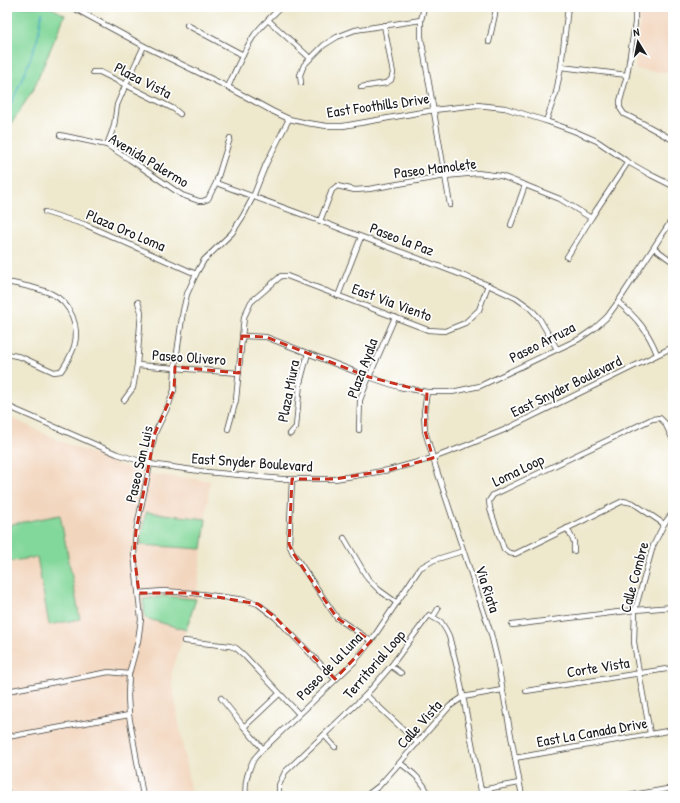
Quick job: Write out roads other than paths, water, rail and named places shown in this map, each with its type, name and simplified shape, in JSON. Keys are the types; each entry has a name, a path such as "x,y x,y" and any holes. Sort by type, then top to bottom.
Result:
{"street":[{"name":"East Foothills Drive","path":"72,7 78,8 144,46 289,119 307,124 343,126 434,110 477,105 505,108 574,131 597,141 628,162 673,186"},
{"path":"228,87 243,55 255,35 281,7"},
{"path":"424,7 421,20 421,37 450,205"},
{"path":"489,42 496,14 496,7"},
{"path":"546,121 556,93 561,67 568,7"},
{"path":"635,7 635,23 620,101 620,108 624,114 673,140"},
{"path":"268,20 310,58"},
{"path":"301,83 300,75 310,58 324,45 337,37 355,30 421,20"},
{"path":"187,25 243,55"},
{"path":"360,87 386,83 391,80 393,73 384,25"},
{"path":"107,145 114,126 117,105 144,46"},
{"path":"561,67 626,75"},
{"name":"Plaza Vista","path":"93,72 100,72 126,84 174,109 180,114"},
{"name":"Paseo San Luis","path":"143,796 129,715 128,695 129,674 138,641 141,619 134,554 136,531 150,464 150,455 155,433 174,390 175,367 187,294 204,260 232,233 243,216 253,197 266,164 289,119"},
{"name":"Avenida Palermo","path":"60,135 107,145 182,195 198,201 208,199 216,183"},
{"path":"216,183 230,138"},
{"path":"567,257 628,162"},
{"name":"Paseo Manolete","path":"320,221 332,190 337,186 354,190 370,189 445,176 477,173 501,176 525,185 560,199 591,218"},
{"name":"Paseo la Paz","path":"216,183 488,285 516,298 530,308 539,318 557,349"},
{"path":"511,225 525,185"},
{"name":"Plaza Oro Loma","path":"45,212 86,225 196,274"},
{"name":"Paseo Arruza","path":"242,336 266,337 399,387 427,392 452,392 480,386 579,339 595,328 607,317 618,302 673,218"},
{"path":"338,296 361,237"},
{"path":"654,248 673,262"},
{"name":"East Via Viento","path":"228,429 236,400 244,317 251,302 281,276 287,276 428,330 445,331 465,322 479,310 488,285"},
{"path":"7,282 52,294 62,301 70,310 76,336 74,347 61,371 54,372 21,357 7,354"},
{"path":"124,400 133,388 137,365 141,312 138,302"},
{"path":"618,302 632,314 642,326 657,354"},
{"name":"Plaza Ayala","path":"359,430 360,400 395,317"},
{"name":"East Snyder Boulevard","path":"7,406 117,454 150,464 276,479 335,479 389,470 433,458 470,444 504,430 673,347"},
{"name":"Plaza Miura","path":"290,434 296,427 300,383 308,353"},
{"name":"Paseo Olivero","path":"137,365 239,373"},
{"name":"Via Riata","path":"427,392 424,412 425,431 491,634 497,658 522,796"},
{"name":"Loma Loop","path":"664,524 632,503 623,501 515,554 509,553 504,549 490,508 490,501 493,495 652,419 660,418 665,423 673,440"},
{"path":"292,479 289,544 293,553 337,618 371,641"},
{"name":"Calle Combre","path":"650,733 634,642 635,610 653,546 664,524 673,512"},
{"path":"567,528 574,542 574,552"},
{"path":"344,538 368,579 379,590 397,603"},
{"name":"Paseo de la Luna","path":"246,796 245,791 247,775 253,760 262,749 355,661 371,641 420,568 434,560 463,551"},
{"path":"139,593 163,591 194,593 245,600 258,604 275,617 335,680"},
{"path":"512,625 635,610 673,607"},
{"path":"438,609 433,618 440,622 446,630 455,656 482,796"},
{"name":"Territorial Loop","path":"279,796 279,785 286,772 366,695 391,666 429,615 433,618"},
{"path":"184,641 236,648 299,714"},
{"path":"391,666 401,673"},
{"name":"Corte Vista","path":"526,691 673,668"},
{"path":"7,690 109,672 129,674"},
{"name":"Calle Vista","path":"367,796 379,786 450,706 463,697 502,690"},
{"path":"244,727 279,694"},
{"path":"366,695 418,743"},
{"path":"221,698 262,749"},
{"path":"7,737 129,715"},
{"name":"East La Canada Drive","path":"515,758 673,730"},
{"path":"324,735 335,747"},
{"path":"400,763 417,777 423,784 429,796"},
{"path":"481,790 519,784"},
{"path":"628,796 673,788"},
{"path":"7,791 8,796"}],"waterway":[{"path":"7,113 26,70 38,37 42,12"}]}
